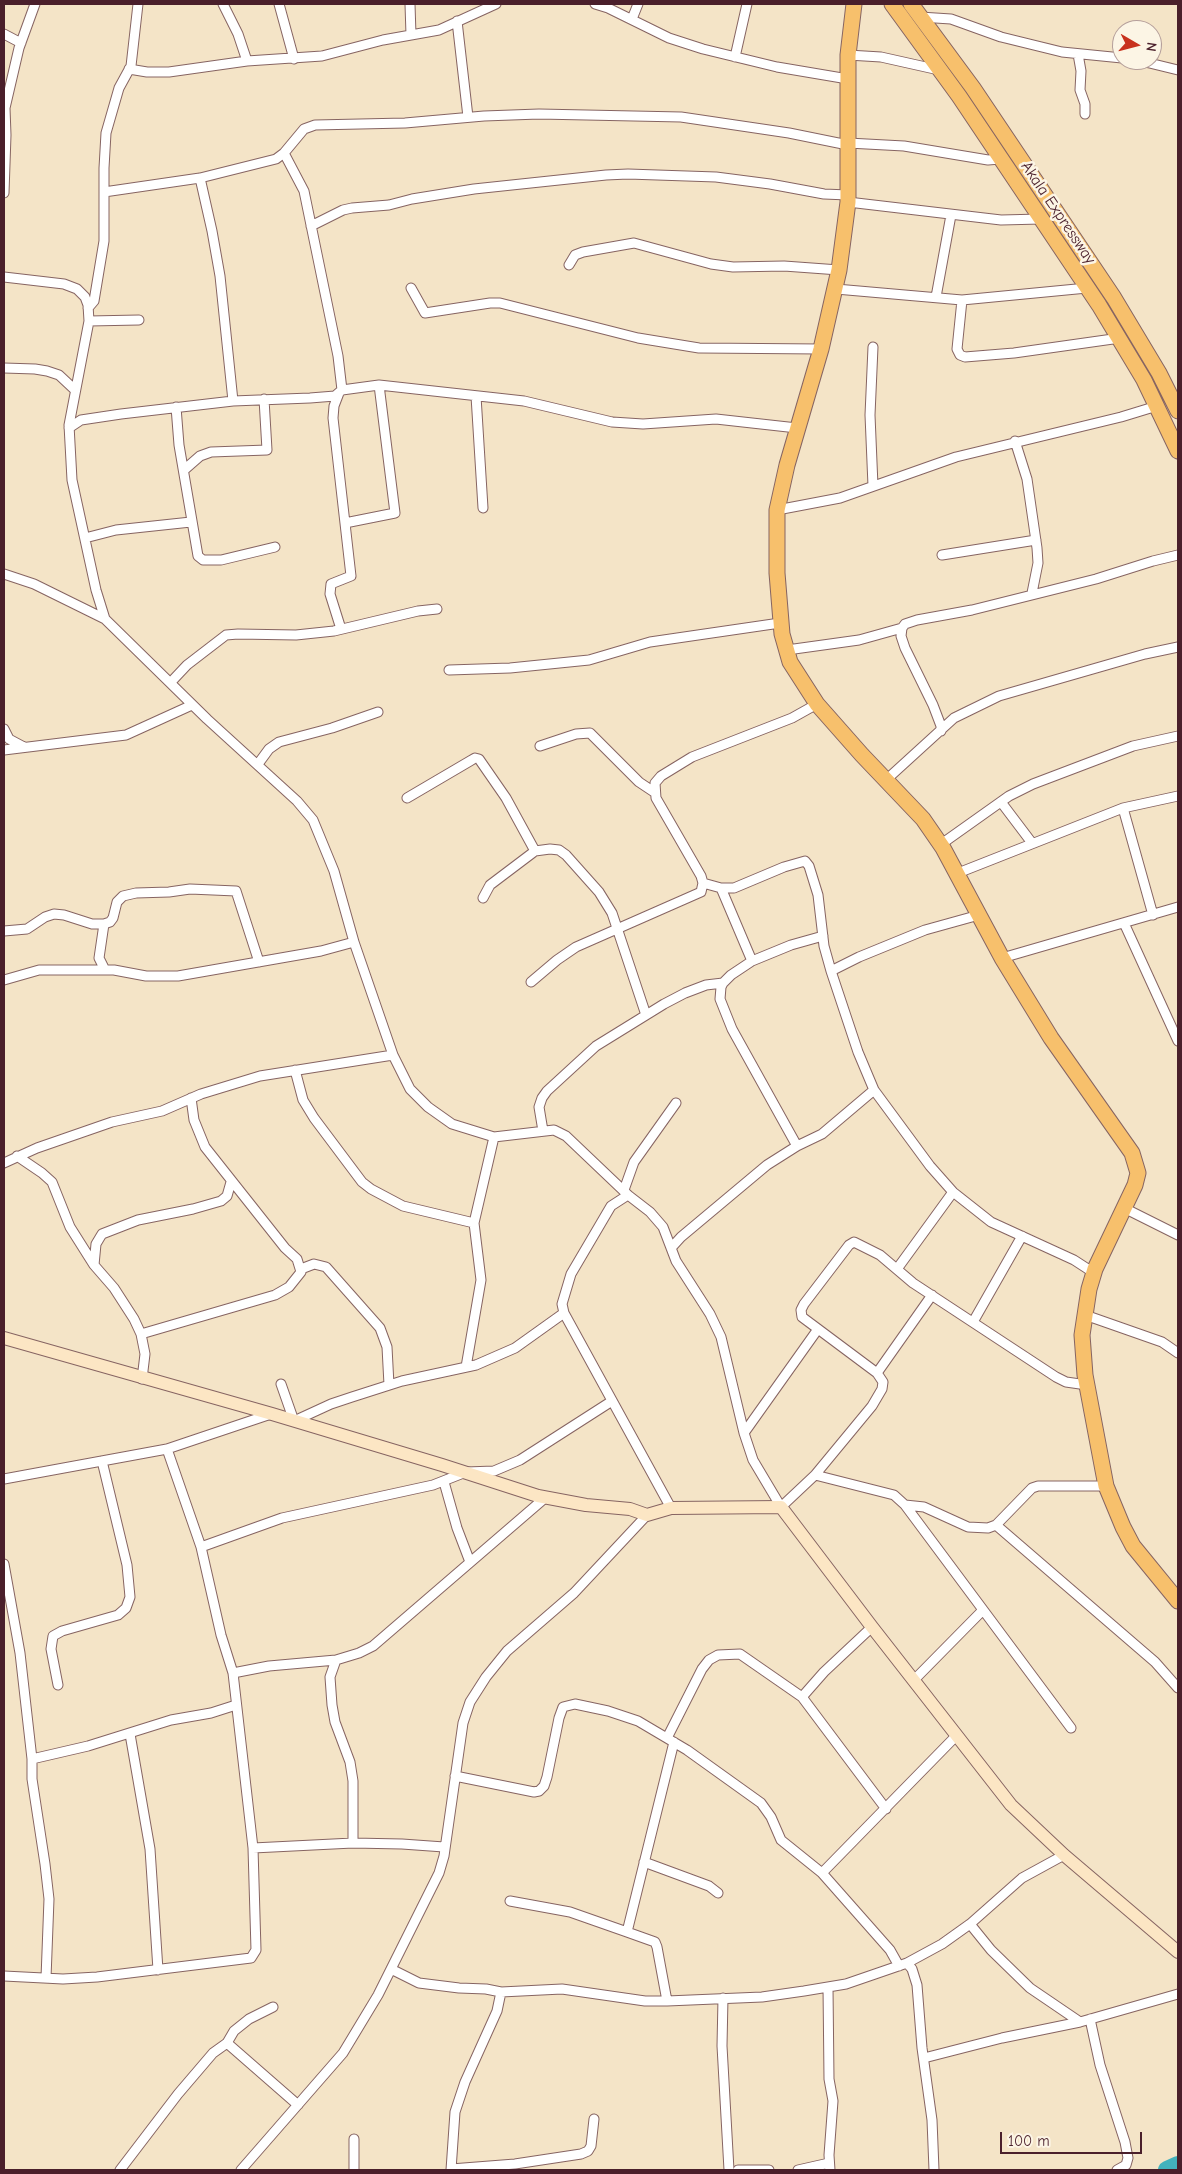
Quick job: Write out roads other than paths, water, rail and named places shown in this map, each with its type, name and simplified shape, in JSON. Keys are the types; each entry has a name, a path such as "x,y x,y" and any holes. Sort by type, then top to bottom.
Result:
{"main road":[{"name":"Akala Expressway","path":"892,4 940,70 1120,338 1157,406 1178,451"},
{"name":"Akala Expressway","path":"911,4 973,88 1114,298 1159,373 1178,411"},
{"path":"856,6 848,55 848,198 839,270 821,349 797,428 778,510 777,573 780,623 790,662 817,704 923,819 958,873 1002,958 1051,1038 1132,1153 1138,1173 1135,1184 1094,1273 1085,1315 1082,1335 1087,1385 1106,1486 1123,1527 1134,1546 1178,1601"}],"street":[{"path":"4,193 5,108 21,43 36,4"},
{"path":"88,308 94,301 95,289 101,269 104,241 106,133 119,88 129,69 134,50 138,4"},
{"path":"223,4 238,34 247,61"},
{"path":"279,4 294,59"},
{"path":"410,4 411,35"},
{"path":"129,69 146,72 169,72 247,61 322,56 439,30 496,4"},
{"path":"595,4 632,19 669,38 703,49 777,67 848,79"},
{"path":"632,19 638,4"},
{"path":"735,57 747,4"},
{"path":"920,16 951,20 1001,37 1078,54 1112,57"},
{"path":"456,21 468,117"},
{"path":"4,34 21,43"},
{"path":"1078,54 1081,71 1080,90 1085,104 1085,114"},
{"path":"848,55 881,57 940,70"},
{"path":"1162,66 1178,70"},
{"path":"104,192 200,178 276,159 284,153 304,129 315,125 405,123 468,117 539,114 681,117 848,144 904,146 988,160 1000,158"},
{"path":"284,153 304,191 338,356 340,392 334,406 333,418 351,576 333,582 330,594 341,629"},
{"path":"311,226 343,210 389,205 412,198 474,189 628,174 716,177 951,214 1001,220 1041,219"},
{"path":"200,178 220,276 232,401"},
{"path":"936,297 951,214"},
{"path":"569,265 575,255 583,252 634,243 712,264 733,267 784,266 839,270"},
{"path":"4,277 64,284 80,291 85,297 89,321 71,415 72,480 96,590 106,619"},
{"path":"411,288 425,313 500,303 638,338 699,348 821,349"},
{"path":"836,288 962,300 1087,288"},
{"path":"80,291 95,289"},
{"path":"962,300 957,349 960,355 965,357 1014,353 1120,338"},
{"path":"89,321 139,320"},
{"path":"873,347 870,424 873,486"},
{"path":"4,368 35,369 53,373 59,375 75,390"},
{"path":"345,524 394,513 378,385"},
{"path":"70,428 81,420 232,401 335,396 340,392 378,385 547,406 612,422 643,424 716,419 797,428"},
{"path":"476,396 483,508"},
{"path":"184,470 200,456 211,452 267,450 264,399"},
{"path":"778,510 840,498 956,456 1121,417 1157,406"},
{"path":"176,407 191,522 198,556 203,560 220,560 275,548"},
{"path":"71,415 81,420"},
{"path":"1015,441 1027,479 1036,540 1038,563 1032,594"},
{"path":"85,538 116,530 191,522"},
{"path":"942,555 1036,540"},
{"path":"787,650 858,640 902,628 906,624 918,620 972,610 1096,579 1178,555"},
{"path":"4,574 34,584 106,619 192,705 297,801 313,820 334,871 354,942 393,1055 410,1089 428,1107 452,1124 494,1137 554,1130 566,1136 626,1193 657,1219 663,1227 676,1261 706,1308 721,1337 726,1350 744,1433 753,1460 781,1507 1011,1805 1064,1855 1178,1952"},
{"path":"171,682 187,666 226,635 296,635 341,629 418,611 437,609"},
{"path":"448,670 510,668 589,660 650,642 780,623"},
{"path":"902,628 901,636 905,648 933,705 941,731"},
{"path":"886,780 954,718 999,696 1145,654 1178,647"},
{"path":"531,982 576,947 701,892 703,883 694,863 659,806 654,792 655,783 661,776 676,766 792,718 817,704"},
{"path":"4,750 126,735 192,705"},
{"path":"258,764 269,749 279,742 332,728 378,712"},
{"path":"4,729 9,739 24,747"},
{"path":"540,746 576,734 590,733 639,782 654,792"},
{"path":"940,844 1001,802 1033,784 1073,767 1140,744 1178,736"},
{"path":"407,798 475,758 479,759 506,798 535,851"},
{"path":"958,873 1122,808 1178,796"},
{"path":"1001,802 1032,843"},
{"path":"1122,808 1153,915"},
{"path":"483,898 490,885 535,851 559,850 573,861 599,892 612,913 646,1015"},
{"path":"703,883 729,889 743,886 784,867 805,861 809,866 818,895 823,936 831,971 858,1052 874,1090 930,1166 953,1192 991,1222 1074,1260 1094,1273"},
{"path":"721,888 752,961"},
{"path":"4,931 27,929 45,917 54,914 64,915 92,924 104,924 114,918 117,902 124,896 136,893 190,889 236,891 259,962"},
{"path":"1002,958 1178,907"},
{"path":"831,971 858,957 924,930 979,915"},
{"path":"1124,923 1178,1041"},
{"path":"104,924 99,958 105,970"},
{"path":"543,1131 539,1106 547,1091 596,1046 685,993 706,985 722,983 752,961 791,945 823,936"},
{"path":"4,980 39,970 105,970 146,976 178,976 259,962 354,942"},
{"path":"722,983 720,999 732,1029 797,1146"},
{"path":"4,1163 17,1156 112,1122 162,1111 201,1094 260,1076 393,1055"},
{"path":"295,1070 303,1100 314,1118 362,1182 403,1206 474,1223"},
{"path":"671,1248 681,1237 767,1165 797,1146 822,1134 874,1090"},
{"path":"141,1334 276,1294 299,1277 301,1269 297,1259 285,1248 205,1147 198,1134 194,1120 191,1098"},
{"path":"671,1508 564,1313 562,1304 571,1274 611,1206 626,1193 634,1162 676,1103"},
{"path":"466,1367 481,1280 474,1223 494,1137"},
{"path":"17,1156 52,1182 70,1228 94,1265 114,1288 141,1334 145,1361 142,1378"},
{"path":"94,1265 96,1244 102,1234 138,1220 193,1209 221,1201 228,1196 231,1182"},
{"path":"897,1269 953,1192"},
{"path":"1124,1208 1178,1235"},
{"path":"973,1322 1022,1236"},
{"path":"240,2170 343,2053 392,1969 439,1873 463,1722 470,1702 486,1677 507,1651 574,1593 647,1515 671,1508 781,1507 815,1475 878,1398 882,1382 877,1373 802,1317 801,1310 852,1243 856,1242 866,1246 913,1283 1056,1377 1066,1382 1087,1385"},
{"path":"301,1269 314,1264 326,1267 380,1328 387,1347 389,1385"},
{"path":"877,1373 932,1295"},
{"path":"294,1422 331,1404 389,1385 466,1367 495,1358 515,1348 554,1318 564,1313"},
{"path":"1085,1315 1162,1342 1178,1352"},
{"path":"744,1433 788,1368 818,1330"},
{"path":"4,1338 272,1414 546,1498 586,1505 630,1509 647,1515"},
{"path":"281,1384 294,1422"},
{"path":"201,1547 282,1518 444,1482 466,1472 494,1471 520,1460 612,1401"},
{"path":"4,1480 167,1448 272,1414"},
{"path":"4,1976 46,1978 97,1977 251,1958 256,1950 253,1848 233,1673 220,1635 201,1547 167,1448"},
{"path":"58,1684 51,1649 53,1636 62,1631 118,1616 126,1608 130,1597 127,1565 102,1461"},
{"path":"815,1475 894,1495 905,1505 1071,1728"},
{"path":"444,1482 457,1528 470,1562"},
{"path":"905,1505 924,1507 968,1527 983,1529 996,1525 1015,1503 1032,1488 1038,1486 1106,1486"},
{"path":"233,1673 269,1666 336,1660 359,1653 385,1638 470,1562 546,1498"},
{"path":"996,1525 1155,1662 1178,1688"},
{"path":"4,1564 15,1617 32,1759 32,1779 49,1899 46,1978"},
{"path":"914,1680 983,1610"},
{"path":"802,1697 824,1672 872,1627"},
{"path":"627,1932 670,1740 702,1669 710,1660 718,1655 740,1654 802,1697 886,1809"},
{"path":"336,1660 330,1677 332,1705 335,1722 350,1762 353,1781 353,1843"},
{"path":"455,1776 534,1792 539,1791 544,1786 547,1777 563,1707 567,1704 575,1704 638,1721 670,1740 761,1803 771,1817 781,1840 822,1873 903,1964 912,1969 917,1985 932,2120 934,2170"},
{"path":"32,1759 130,1734 171,1720 236,1705"},
{"path":"130,1734 150,1849 158,1970"},
{"path":"822,1873 956,1735"},
{"path":"253,1848 353,1843 402,1844 444,1848"},
{"path":"392,1969 420,1983 501,1992 562,1989 645,2001 762,1997 846,1984 903,1964 942,1944 970,1924 1022,1878 1064,1855"},
{"path":"644,1862 710,1886 718,1893"},
{"path":"510,1901 570,1912 655,1942 667,2001"},
{"path":"970,1924 991,1950 1030,1988 1080,2022"},
{"path":"798,2170 829,2167 833,2101 829,2080 828,1987"},
{"path":"501,1992 497,2012 465,2082 455,2112 451,2170 515,2164 580,2154 588,2151 591,2146 594,2119"},
{"path":"924,2058 1002,2038 1080,2022 1178,1994"},
{"path":"723,1998 722,2046 729,2170"},
{"path":"120,2170 178,2094 213,2054 227,2043 234,2031 249,2019 273,2007"},
{"path":"1090,2019 1100,2065 1125,2142 1128,2158 1126,2165 1117,2170"},
{"path":"227,2043 298,2104"},
{"path":"354,2139 354,2170"},
{"path":"738,2170 769,2170"}],"waterway":[{"path":"1167,2170 1178,2165"}]}
